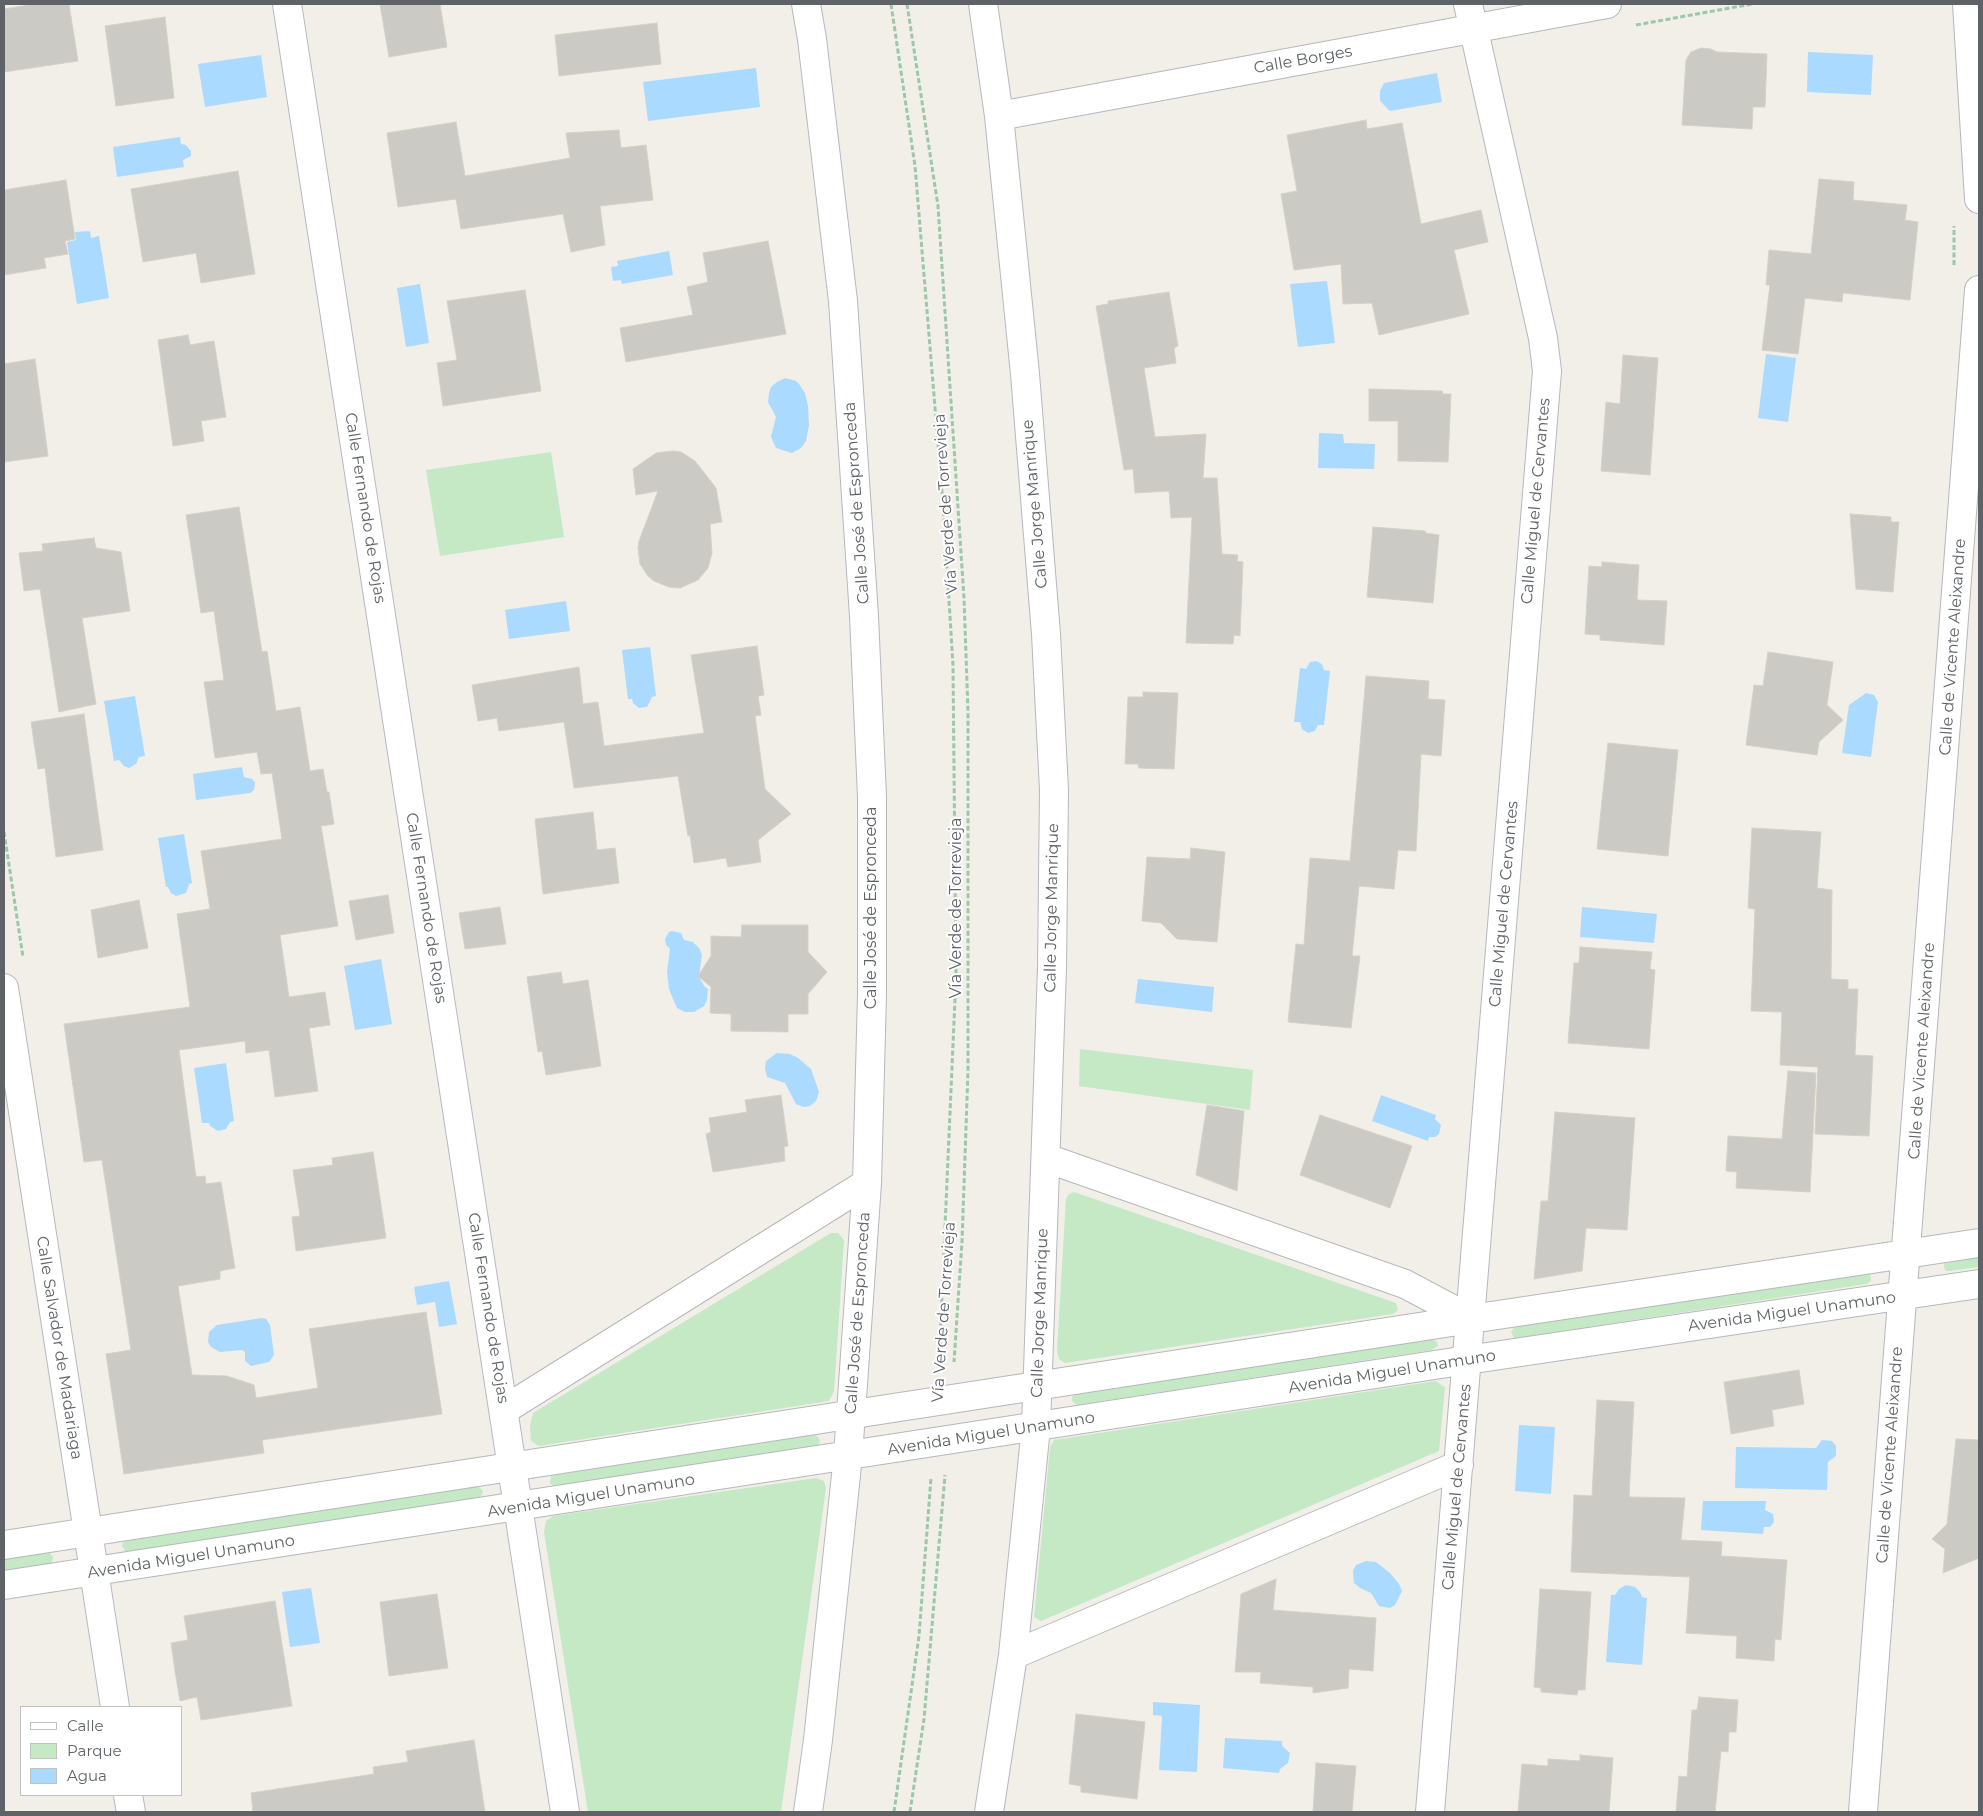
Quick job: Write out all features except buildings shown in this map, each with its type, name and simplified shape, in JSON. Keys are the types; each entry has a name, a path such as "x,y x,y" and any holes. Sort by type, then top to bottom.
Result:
{"street":[{"name":"Calle Fernando de Rojas","path":"287,4 565,1812"},
{"name":"Calle José de Espronceda","path":"806,4 812,38 843,301 864,616 872,797 872,994 867,1183 852,1414 818,1740 808,1812"},
{"name":"Calle Jorge Manrique","path":"983,4 999,116 1024,374 1046,625 1054,790 1052,968 1036,1428 1013,1655 989,1812"},
{"name":"Calle Borges","path":"999,116 1470,16 1607,4"},
{"path":"1967,4 1979,199"},
{"name":"Calle Miguel de Cervantes","path":"1430,1812 1547,371 1543,338 1470,16"},
{"name":"Calle de Vicente Aleixandre","path":"1863,1812 1979,290"},
{"name":"Calle Salvador de Madariaga","path":"4,988 114,1706"},
{"path":"1046,1158 1405,1284 1471,1319"},
{"path":"504,1410 867,1183"},
{"path":"4,1545 1038,1385 1979,1243"},
{"name":"Avenida Miguel Unamuno","path":"4,1586 1467,1360 1979,1284"},
{"path":"1013,1655 1459,1466"},
{"path":"128,1796 131,1812"}],"path":[{"path":"891,4 915,166 944,504 953,665 956,976 944,1400"},
{"name":"Vía Verde de Torrevieja","path":"907,4 938,206 954,431 968,711 968,1071 962,1242 944,1400"},
{"path":"1954,222 1954,268"},
{"path":"4,832 23,960"},
{"path":"894,1812 919,1636 941,1442"},
{"path":"910,1812 924,1718 934,1618 941,1442"}],"green space":[{"path":"551,452 564,537 440,556 426,470"},
{"path":"1080,1049 1253,1070 1250,1110 1079,1086"},
{"path":"1074,1192 1396,1303 1398,1310 1393,1314 1065,1363 1059,1359 1057,1351 1066,1199 1069,1194"},
{"path":"831,1233 838,1233 844,1240 834,1392 829,1401 539,1446 531,1441 530,1425 533,1413"},
{"path":"1979,1256 1979,1267 1946,1271 1944,1267 1947,1261"},
{"path":"1864,1271 1870,1274 1871,1277 1871,1281 1866,1284 1517,1338 1514,1338 1511,1332 1515,1327"},
{"path":"1431,1338 1437,1342 1438,1346 1432,1350 1077,1405 1072,1401 1072,1397 1076,1393"},
{"path":"1435,1381 1445,1387 1439,1451 1041,1621 1034,1617 1050,1447 1054,1440"},
{"path":"811,1435 819,1438 820,1442 817,1446 557,1486 553,1486 550,1483 551,1476 555,1475"},
{"path":"816,1478 824,1481 826,1488 781,1812 588,1812 544,1532 546,1521 553,1516"},
{"path":"477,1485 483,1491 478,1498 128,1552 122,1546 123,1542 128,1539"},
{"path":"49,1552 53,1557 52,1563 4,1571 4,1559"}],"water":[{"path":"1808,52 1873,55 1871,95 1807,92"},
{"path":"261,55 267,97 205,107 198,64"},
{"path":"756,68 760,107 648,121 643,82"},
{"path":"1437,73 1442,102 1390,111 1380,101 1380,91 1384,83"},
{"path":"180,137 181,144 186,145 191,151 191,156 183,160 184,167 117,177 113,147"},
{"path":"90,231 91,238 99,236 109,298 77,304 67,242 76,240 75,232"},
{"path":"669,251 673,275 622,284 621,280 613,281 611,267 618,266 617,261"},
{"path":"1327,281 1335,343 1298,347 1290,284"},
{"path":"420,284 429,343 406,347 397,288"},
{"path":"1766,354 1796,358 1788,422 1758,418"},
{"path":"785,378 796,381 799,384 805,393 808,406 809,425 806,441 801,448 792,453 776,448 771,437 776,417 768,402 769,393 771,387"},
{"path":"1319,433 1343,434 1344,443 1375,444 1374,469 1318,468"},
{"path":"566,601 570,631 509,639 505,610"},
{"path":"650,647 656,696 652,697 647,707 639,708 633,703 632,699 628,699 622,650"},
{"path":"1316,661 1322,664 1324,670 1330,671 1324,725 1318,725 1315,731 1308,733 1302,729 1300,722 1294,722 1300,668 1306,669 1310,662"},
{"path":"1866,693 1874,695 1878,702 1871,757 1842,753 1849,705"},
{"path":"135,696 145,756 139,757 136,764 129,768 124,766 119,760 114,761 104,701"},
{"path":"242,767 244,777 255,782 254,790 250,793 196,800 193,774"},
{"path":"184,834 192,883 189,884 186,893 176,896 166,887 158,838"},
{"path":"1582,907 1657,914 1654,943 1580,937"},
{"path":"669,932 681,933 684,940 693,942 699,948 702,955 699,976 704,986 708,989 707,1000 704,1006 694,1012 685,1012 677,1008 669,989 667,972 670,949 666,945 665,939"},
{"path":"381,959 392,1024 355,1030 344,966"},
{"path":"1138,979 1214,987 1212,1012 1135,1003"},
{"path":"777,1053 790,1054 811,1069 819,1092 816,1101 810,1106 804,1107 796,1104 785,1083 767,1077 766,1061"},
{"path":"226,1063 234,1121 230,1122 226,1129 218,1131 210,1126 209,1123 202,1123 194,1068"},
{"path":"1381,1095 1436,1115 1435,1119 1441,1125 1439,1134 1435,1137 1429,1137 1428,1141 1372,1121"},
{"path":"449,1281 457,1324 439,1327 435,1302 417,1305 414,1287"},
{"path":"266,1319 270,1325 274,1355 269,1362 251,1366 245,1361 245,1352 242,1350 220,1352 211,1347 208,1342 209,1332 217,1325"},
{"path":"1519,1425 1555,1427 1551,1494 1515,1491"},
{"path":"1822,1440 1832,1441 1836,1446 1836,1456 1828,1462 1827,1490 1735,1488 1736,1447 1816,1448"},
{"path":"1703,1501 1766,1501 1765,1510 1773,1514 1774,1522 1770,1527 1764,1527 1763,1534 1701,1530"},
{"path":"1366,1561 1376,1562 1390,1573 1399,1584 1402,1591 1395,1605 1390,1608 1379,1606 1371,1593 1354,1583 1353,1571 1356,1565"},
{"path":"1626,1585 1635,1587 1642,1597 1647,1598 1642,1665 1606,1662 1611,1595 1615,1595 1619,1589"},
{"path":"311,1588 320,1643 290,1647 282,1592"},
{"path":"1153,1702 1200,1705 1197,1772 1159,1770 1162,1716 1153,1715"},
{"path":"1225,1738 1282,1741 1282,1746 1290,1753 1288,1763 1280,1769 1279,1773 1223,1768"}]}
